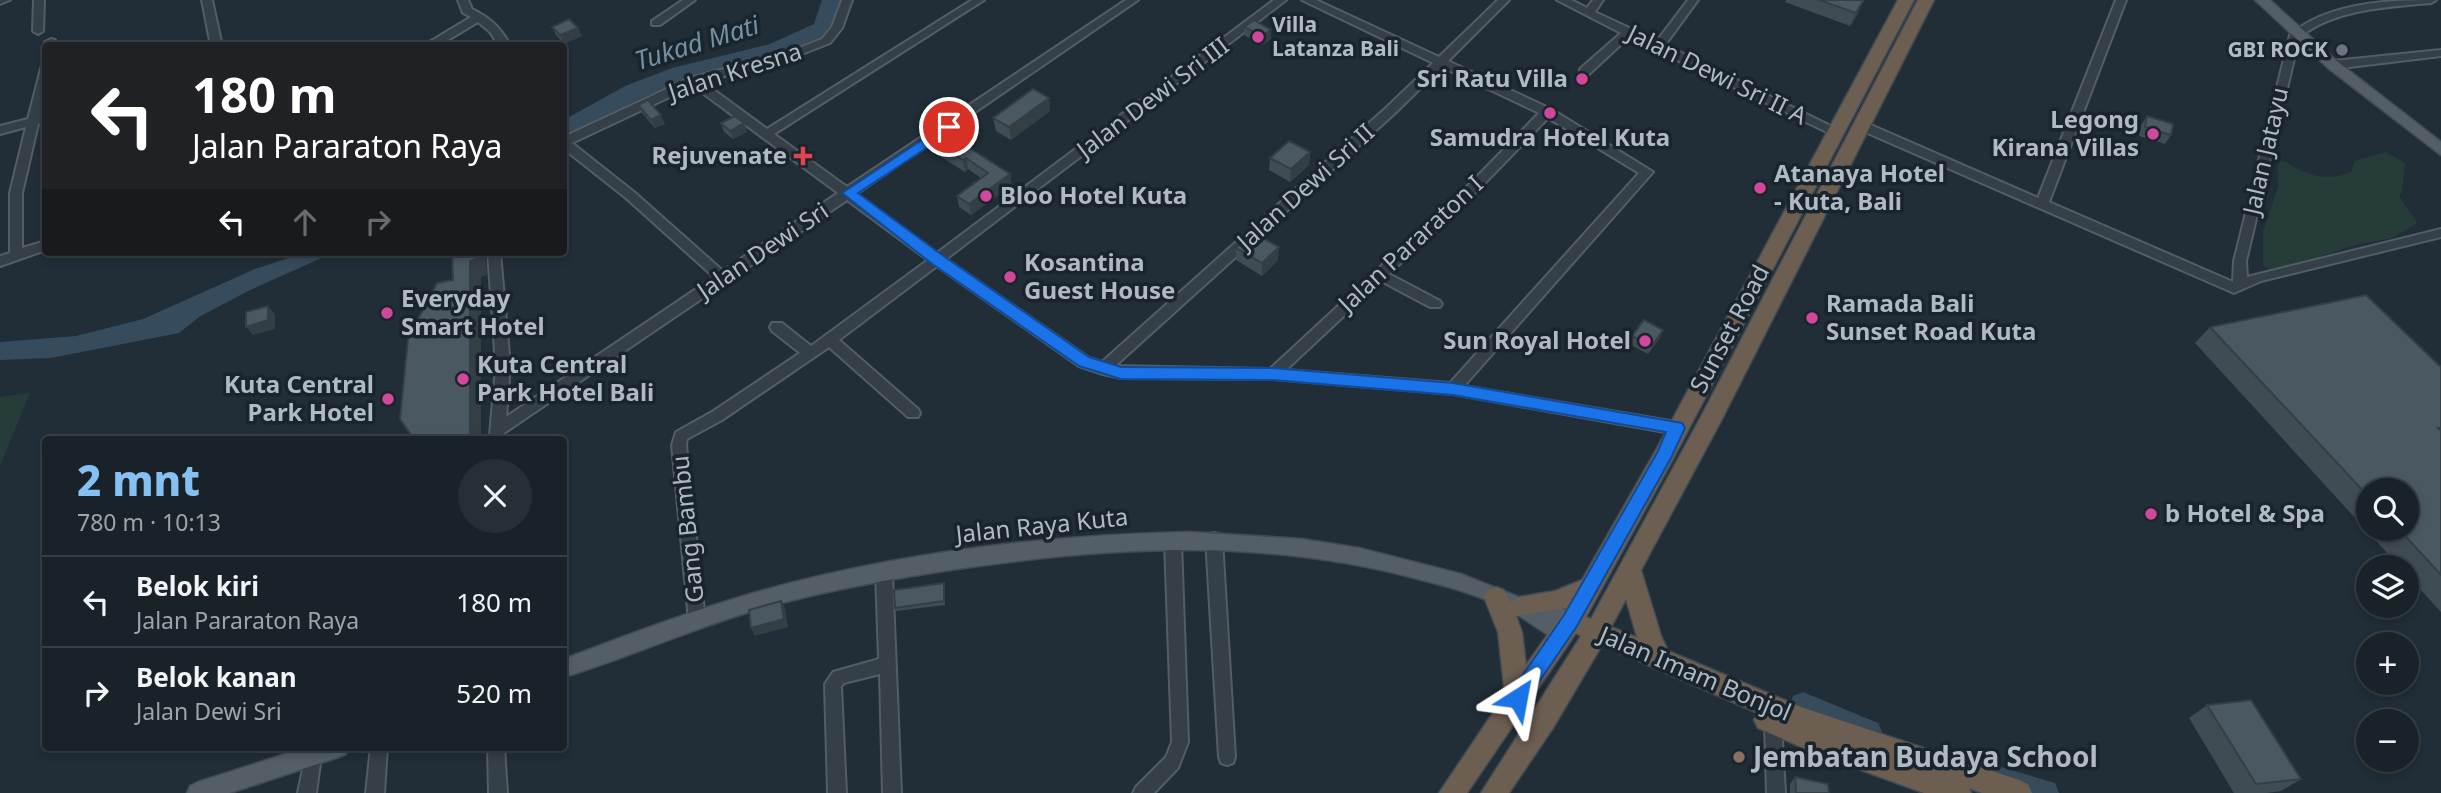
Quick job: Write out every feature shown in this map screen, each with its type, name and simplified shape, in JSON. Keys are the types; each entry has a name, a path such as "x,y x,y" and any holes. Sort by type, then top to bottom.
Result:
{"highway":[{"name":"Sunset Road","path":"1452,793 1566,627 1590,586 1665,453 1906,0"},
{"name":"Sunset Road","path":"1494,793 1544,720 1593,638 1711,419 1926,0"},
{"path":"1629,567 1650,637 1660,660"},
{"path":"1525,609 1590,586"},
{"path":"1496,597 1510,632 1518,698"},
{"name":"Jalan Imam Bonjol","path":"1566,627 1817,743 1958,793"},
{"name":"Jalan Imam Bonjol","path":"1593,638 1660,660 1821,726 2019,793"}],"main road":[{"path":"2262,0 2333,65 2441,150"},
{"name":"Jalan Raya Kuta","path":"567,667 697,620 765,599 884,572 1077,545 1214,539 1276,542 1357,555 1436,576 1496,597 1566,627"},
{"path":"198,793 327,751"}],"street":[{"path":"38,32 39,0"},
{"path":"463,0 467,11 479,16 498,32 503,42"},
{"path":"656,23 690,0"},
{"name":"Jalan Kresna","path":"567,141 694,81 793,54 826,41 837,28 846,0"},
{"path":"768,133 979,0"},
{"name":"Jalan Dewi Sri","path":"497,435 516,417 1133,0"},
{"name":"Jalan Dewi Sri III","path":"717,416 830,340 1281,0"},
{"path":"1307,0 1547,112 1645,170 1646,176 1453,389"},
{"name":"Jalan Dewi Sri II","path":"1103,369 1441,64 1504,0"},
{"name":"Jalan Dewi Sri II A","path":"1562,0 1835,131"},
{"path":"1589,13 1598,0"},
{"path":"1659,46 1693,0"},
{"path":"2042,204 2121,0"},
{"path":"2297,33 2311,25 2385,2 2431,0"},
{"path":"210,1 217,42"},
{"path":"436,42 479,16"},
{"path":"1584,72 1628,33"},
{"name":"Jalan Jatayu","path":"2240,284 2240,261 2292,42 2297,33"},
{"path":"2333,65 2441,53"},
{"path":"694,81 936,259 1084,362 1103,369 1140,374 1273,374 1453,389 1676,428"},
{"path":"16,255 16,193 42,83"},
{"name":"Jalan Pararaton I","path":"1273,374 1475,186 1547,112"},
{"path":"0,130 42,119"},
{"path":"1860,125 2234,288 2258,277 2441,233"},
{"path":"567,144 630,195 723,278"},
{"path":"0,261 42,246"},
{"path":"494,256 503,366 497,435"},
{"path":"1379,274 1435,304"},
{"path":"777,327 810,353"},
{"path":"830,340 913,412"},
{"path":"500,412 508,419 516,417"},
{"name":"Gang Bambu","path":"697,620 679,445 681,436 717,416"},
{"path":"1214,539 1227,757"},
{"path":"1142,793 1171,762 1180,742 1173,541"},
{"path":"884,572 892,793"},
{"path":"837,793 833,684 839,677 889,664"},
{"path":"1773,723 1776,793"},
{"path":"375,793 379,751"},
{"path":"496,751 498,793"},
{"path":"307,793 313,756"}],"green space":[{"path":"2386,152 2405,163 2399,196 2417,223 2392,238 2355,245 2284,269 2275,271 2263,266 2263,232 2278,187 2278,161 2287,162 2308,174 2329,177 2351,172 2355,161"},
{"path":"30,393 0,466 0,397"}],"water":[{"name":"Tukad Mati","path":"822,0 841,0 833,28 813,46 680,82 567,136 567,118 625,86 672,68 770,44 814,24"},
{"path":"294,256 326,256 248,291 199,317 179,333 51,358 0,360 0,342 76,336 143,319 255,269"}],"building":[{"path":"1819,0 1861,0 1863,1 1856,13"},
{"path":"569,19 578,28 560,35 552,27"},
{"path":"1254,20 1271,30 1262,36 1244,27"},
{"path":"1033,89 1049,98 1009,127 993,118"},
{"path":"648,100 661,115 651,120 638,105"},
{"path":"735,116 744,123 730,131 721,123"},
{"path":"2147,116 2173,124 2171,135 2145,127"},
{"path":"948,134 1010,174 969,204 957,196 988,173 966,158 963,160 935,143"},
{"path":"1289,141 1310,152 1291,169 1270,158"},
{"path":"1253,233 1279,247 1262,263 1236,248"},
{"path":"452,256 477,256 477,259 470,261 470,436 412,436 400,419 408,338 437,283 453,280"},
{"path":"2366,295 2441,367 2441,428 2438,428 2441,431 2441,575 2410,541 2419,541 2419,478 2356,478 2356,483 2210,327"},
{"path":"268,306 268,320 246,327 246,312"},
{"path":"1644,320 1663,330 1652,346 1632,336"},
{"path":"944,583 944,601 895,608 894,590"},
{"path":"781,601 784,619 751,628 749,610"},
{"path":"2251,700 2301,779 2256,784 2207,705"},
{"path":"1795,777 1828,784 1829,793 1796,793"}],"waterway":[{"path":"1803,705 1868,732"},
{"path":"2001,780 2045,793"}],"place":[{"name":"Villa Latanza Bali","path":"1258,37"},
{"name":"GBI ROCK","path":"2342,50"},
{"name":"Sri Ratu Villa","path":"1582,79"},
{"name":"Samudra Hotel Kuta","path":"1550,113"},
{"name":"Legong Kirana Villas","path":"2153,134"},
{"name":"Rejuvenate","path":"803,156"},
{"name":"Atanaya Hotel - Kuta, Bali","path":"1760,188"},
{"name":"Bloo Hotel Kuta","path":"986,196"},
{"name":"Kosantina Guest House","path":"1010,277"},
{"name":"Everyday Smart Hotel","path":"387,313"},
{"name":"Ramada Bali Sunset Road Kuta","path":"1812,318"},
{"name":"Sun Royal Hotel","path":"1645,341"},
{"name":"Kuta Central Park Hotel Bali","path":"463,379"},
{"name":"Kuta Central Park Hotel","path":"388,399"},
{"name":"b Hotel & Spa","path":"2151,514"},
{"name":"Jembatan Budaya School","path":"1739,757"}],"route":[{"path":"949,127 849,193 936,259 1084,362 1121,373 1273,374 1453,389 1676,428 1665,453 1571,621 1518,698"}]}
